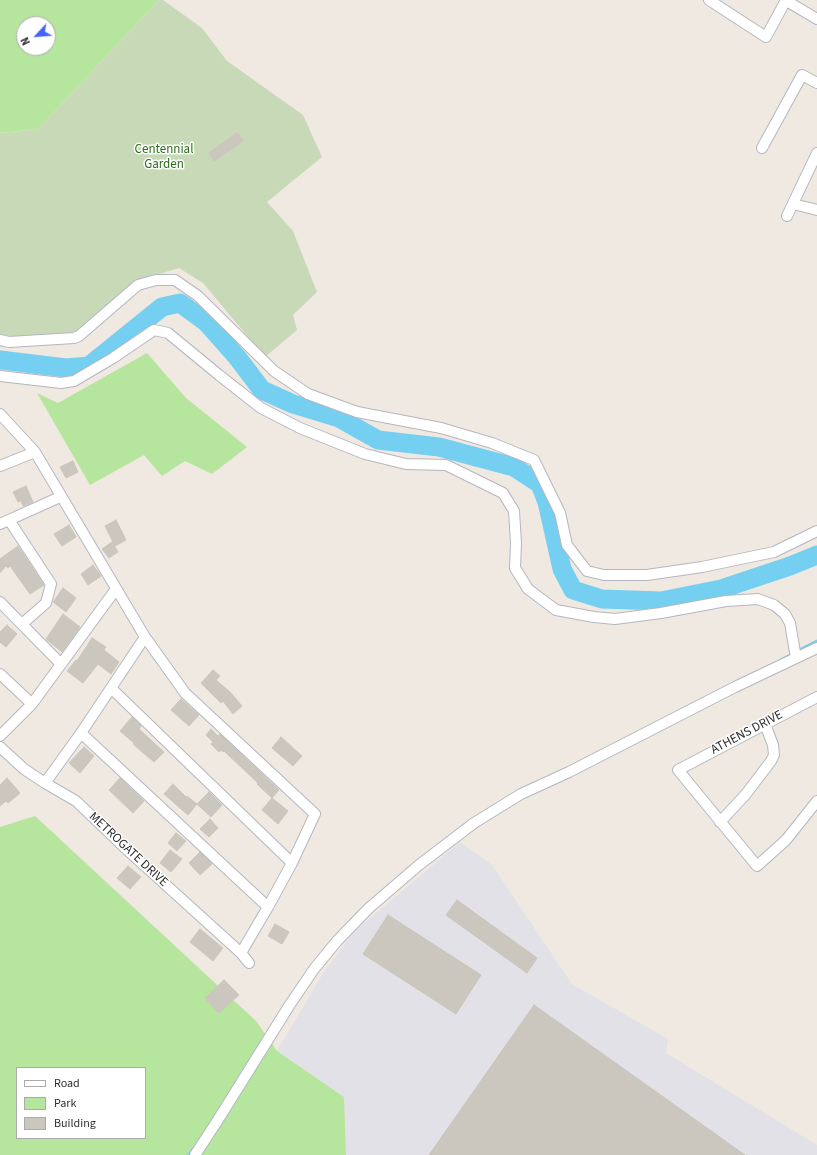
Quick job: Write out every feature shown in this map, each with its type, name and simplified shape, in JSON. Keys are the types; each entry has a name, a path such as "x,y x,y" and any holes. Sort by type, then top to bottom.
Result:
{"street":[{"path":"709,0 766,37 786,0 817,19"},
{"path":"762,148 802,75 817,83"},
{"path":"787,216 817,154"},
{"path":"793,204 817,210"},
{"path":"0,340 9,342 74,338 138,285 156,280 175,280 198,296 274,371 308,394 357,412 441,428 492,443 534,460 560,513 567,545 586,571 604,575 647,575 702,567 774,552 817,531"},
{"path":"0,376 61,383 74,380 113,358 154,330 168,332 219,376 261,408 300,428 372,456 406,464 446,465 503,493 514,511 516,543 515,568 528,589 556,610 615,619 662,613 726,601 758,599 774,605 785,614 790,624 796,658"},
{"path":"0,414 35,452 60,497 145,637 185,693 315,814 292,863 241,953"},
{"path":"0,466 35,452"},
{"path":"22,624 46,603 51,584 4,522 60,497"},
{"path":"0,736 32,704 116,589"},
{"path":"0,602 61,664"},
{"path":"45,783 81,733 145,637"},
{"path":"195,1155 314,969 336,941 368,908 419,865 474,823 521,794 569,772 817,648"},
{"path":"0,674 32,704"},
{"path":"111,688 292,863"},
{"name":"ATHENS DRIVE","path":"720,822 678,770 817,697"},
{"path":"765,724 773,745 774,755 771,762 746,794 720,822 757,866 786,840 817,801"},
{"path":"81,733 268,907"},
{"name":"METROGATE DRIVE","path":"0,747 24,769 76,801 123,846 241,953 249,963"}],"shaded area":[{"path":"460,842 492,865 572,984 668,1039 666,1053 817,1145 817,1155 346,1155 344,1097 277,1051 322,975 354,932"}],"green space":[{"path":"0,0 159,0 38,129 0,133"},
{"name":"Centennial Garden","path":"159,0 163,0 202,28 227,61 303,115 322,157 267,202 293,231 317,292 293,315 297,330 265,357 203,283 179,268 136,281 78,332 9,339 0,336 0,133 38,129"},
{"path":"147,353 186,398 247,447 212,474 185,461 162,476 144,455 90,485 37,393 58,403"},
{"path":"35,816 256,1021 277,1051 344,1097 346,1155 0,1155 0,827"}],"building":[{"path":"237,133 243,141 214,161 209,153"},
{"path":"73,461 78,472 66,478 60,467"},
{"path":"26,486 33,502 23,506 21,501 18,502 13,492"},
{"path":"116,520 126,540 115,546 105,526"},
{"path":"69,525 76,537 62,546 54,534"},
{"path":"112,542 118,552 109,558 102,549"},
{"path":"18,546 44,585 30,594 10,566 8,568 6,566 0,573 0,559"},
{"path":"93,565 101,576 88,585 81,574"},
{"path":"63,588 76,598 66,612 53,602"},
{"path":"63,614 80,627 62,652 46,639"},
{"path":"7,625 17,634 6,647 0,642 0,632"},
{"path":"92,638 106,647 104,650 119,662 111,674 98,664 83,683 67,671 76,660 77,661"},
{"path":"213,670 220,676 216,680 230,692 242,706 233,714 223,701 221,703 201,683"},
{"path":"181,699 199,715 189,726 171,710"},
{"path":"132,717 141,726 139,729 164,752 154,762 120,731"},
{"path":"211,729 218,736 220,734 279,790 272,798 224,751 223,752 221,750 219,752 211,744 213,742 206,735"},
{"path":"281,737 302,756 293,766 272,748"},
{"path":"84,747 94,756 80,773 69,763"},
{"path":"7,778 20,793 8,803 6,801 0,806 0,785"},
{"path":"120,778 144,801 133,813 109,790"},
{"path":"173,784 186,797 187,796 197,804 188,815 164,794"},
{"path":"209,792 222,805 211,817 197,804"},
{"path":"272,798 288,811 278,824 262,810"},
{"path":"210,819 218,828 209,837 200,829"},
{"path":"176,833 186,841 177,851 168,843"},
{"path":"170,850 182,859 171,872 160,863"},
{"path":"200,852 212,864 200,875 189,863"},
{"path":"128,866 141,877 130,889 117,878"},
{"path":"457,900 537,958 527,973 446,915"},
{"path":"388,915 481,975 456,1014 363,954"},
{"path":"275,924 289,932 282,944 268,936"},
{"path":"200,929 223,948 213,961 190,942"},
{"path":"224,980 239,995 219,1013 205,998"},
{"path":"534,1005 745,1155 429,1155"}],"waterway":[{"path":"0,360 66,368 89,366 162,307 180,303 206,322 237,357 262,390 293,404 339,418 378,440 439,447 514,467 540,484 547,502 562,569 573,590 602,599 661,601 721,589 790,566 817,555"},
{"path":"797,651 817,641"},
{"path":"781,660 792,654"},
{"path":"189,1155 193,1149"}]}
